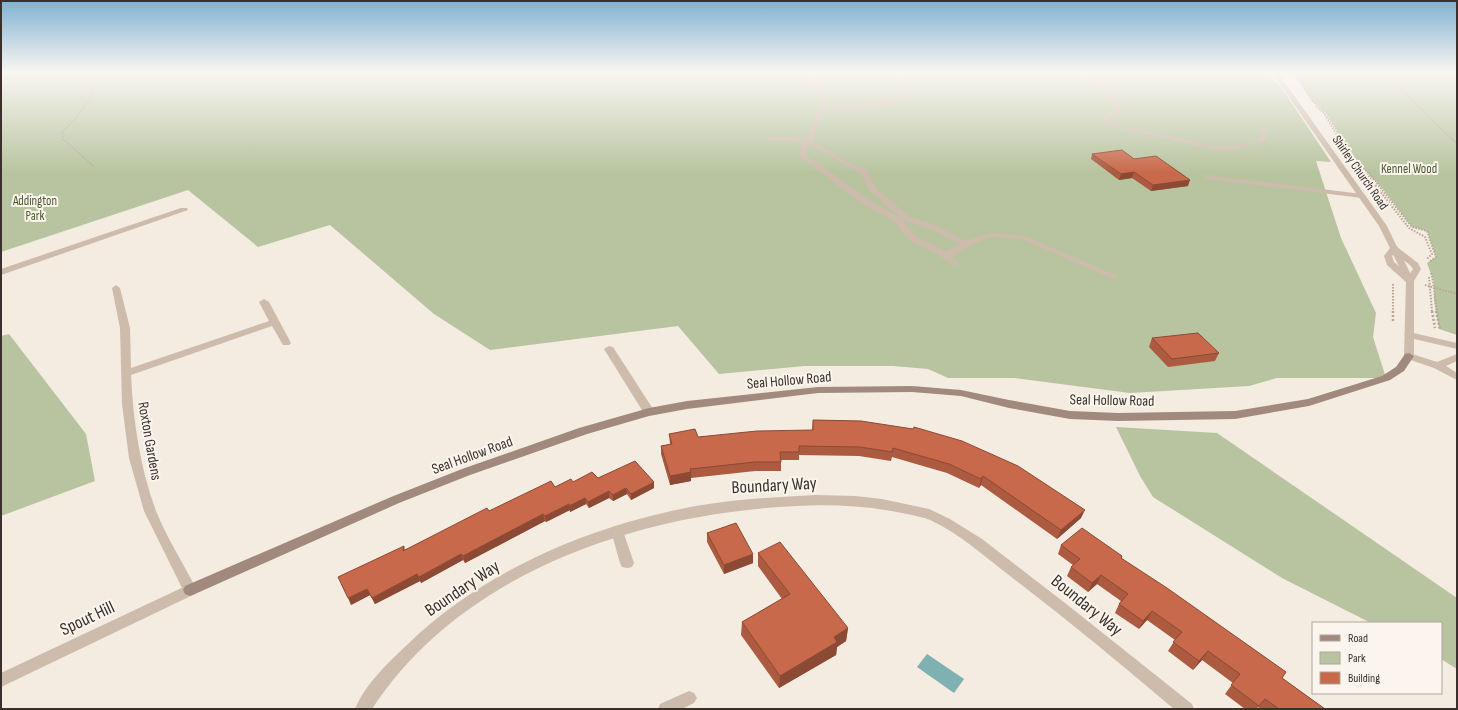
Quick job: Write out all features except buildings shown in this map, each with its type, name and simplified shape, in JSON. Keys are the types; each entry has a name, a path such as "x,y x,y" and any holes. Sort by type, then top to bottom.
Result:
{"main road":[{"name":"Seal Hollow Road","path":"190,590 395,500 458,475 583,431 649,412 687,405 818,390 912,389 961,393 1009,404 1070,415 1118,417 1235,415 1309,402 1386,378 1400,369 1408,356"}],"street":[{"path":"859,106 822,108 806,143 802,156 863,200 896,219 915,240 930,246 955,262"},
{"path":"1119,106 1120,107 1116,112 1103,118 1103,120 1118,126 1208,147 1245,147 1262,140 1265,136 1259,125"},
{"name":"Shirley Church Road","path":"1299,106 1383,226 1394,248 1415,265 1417,269 1410,281 1408,356"},
{"path":"770,139 794,139 826,151 842,162 864,172 873,189 906,218 935,228 961,242 968,243"},
{"path":"1208,177 1362,196"},
{"path":"1,272 184,210"},
{"path":"944,256 949,255 968,243 989,235 1022,237 1114,276"},
{"path":"1394,248 1388,256 1390,263 1410,281"},
{"name":"Roxton Gardens","path":"116,288 125,328 127,404 135,458 148,504 166,544 190,590"},
{"path":"264,302 286,342"},
{"path":"127,373 275,322"},
{"path":"1409,335 1457,346"},
{"path":"609,349 649,412"},
{"path":"1408,356 1438,366 1457,377"},
{"path":"1438,366 1457,356"},
{"name":"Boundary Way","path":"362,709 390,671 426,634 464,604 502,581 538,562 580,543 617,531 700,509 780,500 878,502 933,516 974,542 1049,598 1186,709"},
{"path":"617,531 627,563"},
{"name":"Spout Hill","path":"1,680 190,590"},
{"path":"666,709 688,698"}],"path":[{"path":"84,106 79,116 62,132 63,138 93,166"},
{"path":"1418,106 1457,144"},
{"path":"1392,328 1393,277"},
{"path":"1421,284 1457,294"}],"green space":[{"name":"Addington Park","path":"1,106 1294,106 1331,162 1316,161 1341,238 1376,313 1373,337 1386,378 1277,378 1249,386 1130,393 1015,378 948,378 928,369 893,366 804,366 719,374 678,326 490,350 434,314 330,225 258,247 188,190 1,252"},
{"name":"Kennel Wood","path":"1318,106 1457,106 1457,335 1439,329 1434,299 1434,282 1427,263 1436,257 1427,231 1412,227 1382,188 1347,151 1338,132 1326,113"},
{"path":"9,334 86,434 95,481 1,516 1,336"},
{"path":"1116,427 1217,433 1457,598 1457,669 1442,660 1442,622 1369,622 1282,578 1153,497 1140,476"}],"water":[{"path":"927,654 964,679 954,693 917,667"}]}
